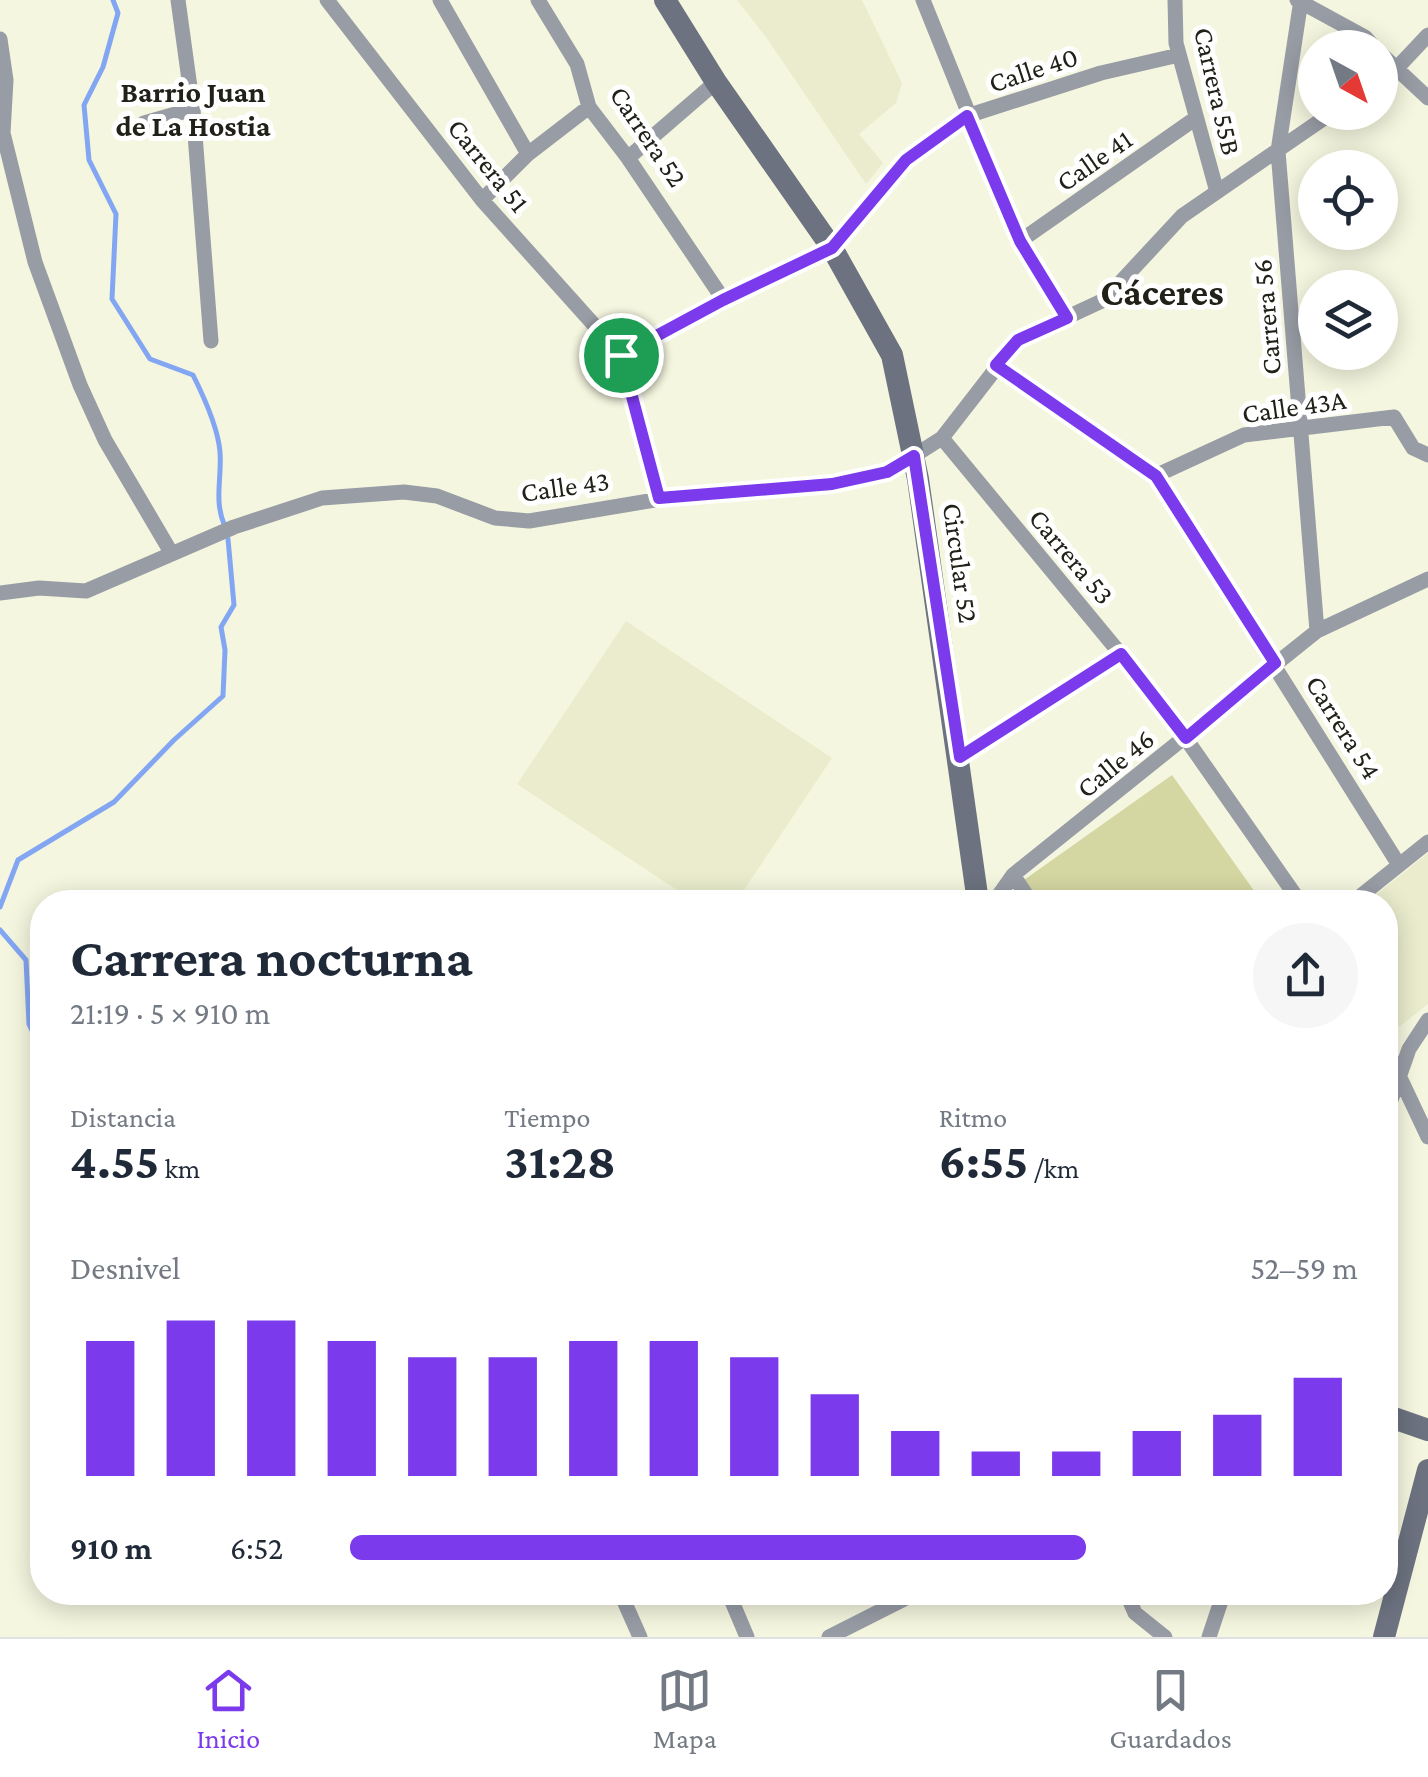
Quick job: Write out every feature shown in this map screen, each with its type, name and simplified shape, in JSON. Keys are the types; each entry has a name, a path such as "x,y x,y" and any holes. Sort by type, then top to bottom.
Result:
{"street":[{"path":"178,0 193,110 211,341"},
{"name":"Carrera 51","path":"328,0 482,200 621,355"},
{"path":"440,0 528,154"},
{"name":"Carrera 52","path":"538,0 577,64 589,107 723,300"},
{"path":"666,0 716,82 832,248"},
{"path":"923,0 1020,241 1067,318"},
{"name":"Carrera 55B","path":"1176,0 1176,43 1216,192"},
{"path":"1300,0 1353,30"},
{"name":"Carrera 56","path":"1300,0 1278,151 1317,631"},
{"path":"1398,67 1428,34"},
{"path":"0,39 6,80 3,134 35,262 80,385 105,440 172,554"},
{"name":"Calle 40","path":"621,355 832,248 906,160 967,116 1101,73 1179,55"},
{"path":"1398,71 1428,98"},
{"path":"628,158 716,82"},
{"path":"482,200 528,154 589,107"},
{"path":"144,123 193,110"},
{"name":"Calle 41","path":"1020,241 1196,118"},
{"path":"942,438 1018,340 1104,300 1182,216 1308,130"},
{"name":"Circular 52","path":"832,248 892,355 914,456 977,890"},
{"path":"621,355 659,498"},
{"name":"Carrera 54","path":"996,365 1156,476 1399,865"},
{"name":"Calle 43A","path":"1156,476 1244,435 1394,417 1413,448 1428,455"},
{"name":"Calle 43","path":"0,593 39,588 86,591 251,520 322,498 404,492 437,496 494,518 529,521 659,498 832,484 887,472 942,438"},
{"name":"Carrera 53","path":"942,438 1186,738 1292,890"},
{"name":"Calle 46","path":"1003,890 1013,876 1317,631 1428,578"},
{"path":"960,757 1121,654"},
{"path":"1368,890 1428,842"},
{"path":"1013,876 1023,890"},
{"path":"1428,1020 1408,1049 1399,1077 1428,1137"},
{"path":"1398,1420 1428,1430"},
{"path":"1398,1584 1428,1470"},
{"path":"626,1605 640,1637"},
{"path":"733,1605 747,1637"},
{"path":"829,1637 882,1605"},
{"path":"1131,1605 1134,1613 1164,1637"},
{"path":"1209,1637 1220,1605"},
{"path":"1384,1637 1392,1605"}],"shaded area":[{"path":"737,0 862,0 902,83 896,103 859,134 883,163 866,184 766,37"},
{"path":"626,621 832,758 744,890 677,890 517,784"},
{"path":"1428,853 1428,1004 1399,1027 1398,890 1382,890"}],"green space":[{"path":"1172,775 1253,890 1031,890 1024,880"}],"waterway":[{"path":"113,0 118,13 103,67 84,105 89,160 116,214 112,299 150,359 193,375 219,442 219,498 224,524"},
{"path":"0,907 18,860 114,802 223,696 225,650 221,627 234,605 228,539"},
{"path":"0,930 26,960 30,1026"}],"district":[{"name":"Barrio Juan de La Hostia","path":"193,109"},
{"name":"Cáceres","path":"1162,292"}],"route":[{"path":"967,116 1020,241 1067,318 1018,340 996,365 1156,476 1275,663 1186,738 1121,654 960,757 914,456 887,472 832,484 659,498 621,355 832,248 906,160 967,116"}]}
